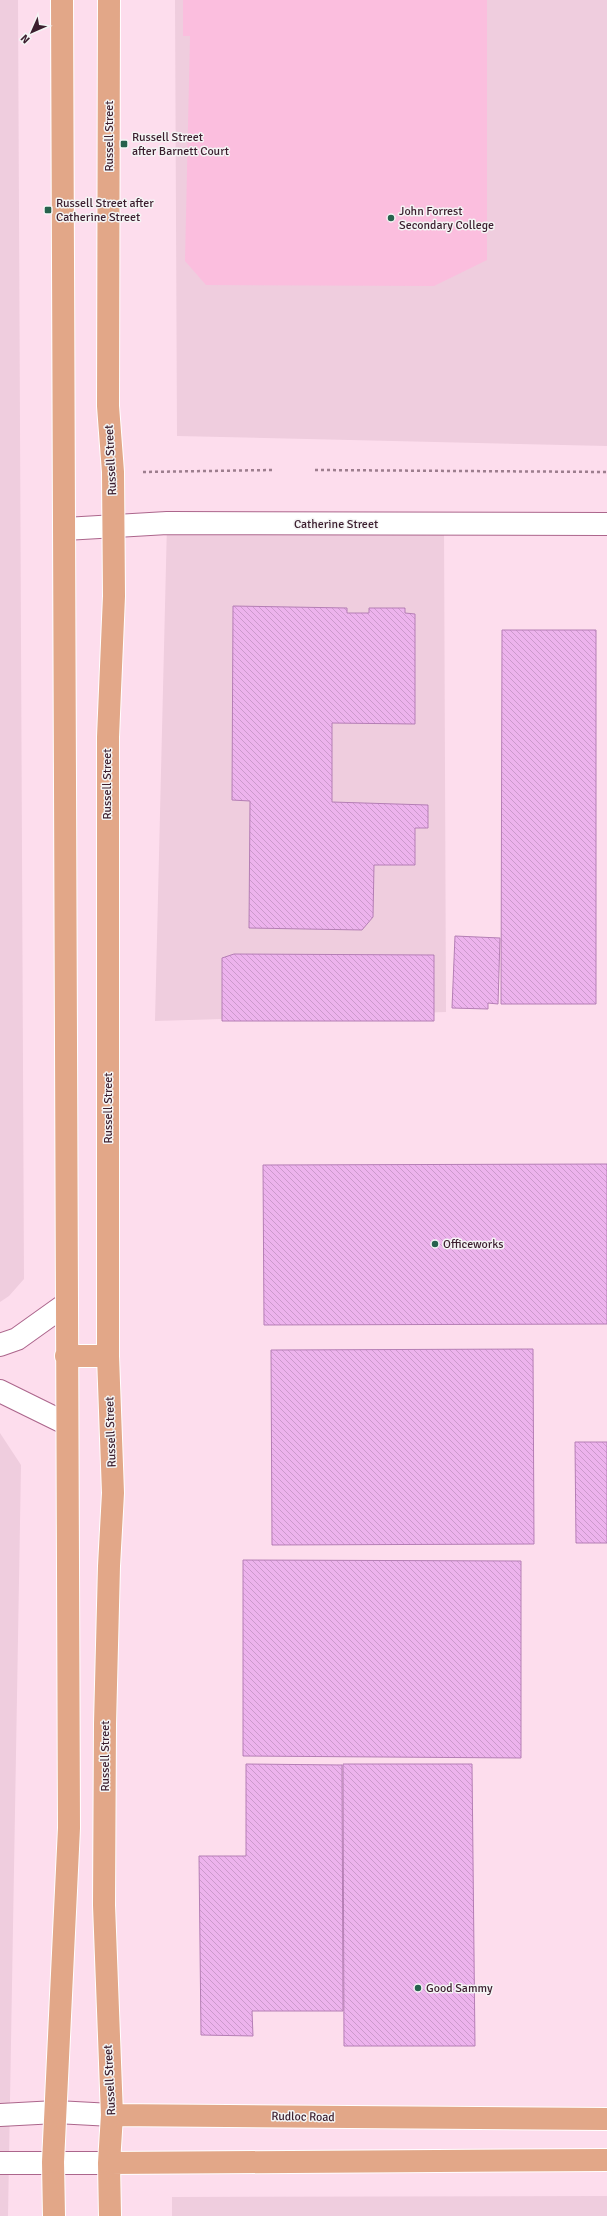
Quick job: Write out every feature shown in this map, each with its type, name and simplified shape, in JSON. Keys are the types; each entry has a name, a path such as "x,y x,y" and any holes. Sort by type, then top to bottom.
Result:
{"main road":[{"path":"54,2216 53,2162 69,1828 62,0"},
{"name":"Russell Street","path":"109,0 108,406 113,472 114,596 108,737 108,1356 113,1493 108,1566 104,1905 112,2115 109,2163 110,2216"},
{"path":"66,1356 108,1356"},
{"name":"Rudloc Road","path":"112,2115 607,2119"},
{"path":"109,2163 607,2160"}],"street":[{"name":"Catherine Street","path":"65,529 167,523 607,524"},
{"path":"0,1345 17,1339 66,1304"},
{"path":"0,1391 67,1424"},
{"name":"Rudloc Road","path":"0,2116 56,2112 112,2115"},
{"path":"0,2163 109,2163"}],"path":[{"path":"140,472 272,470"},
{"path":"315,470 607,472"}],"shaded area":[{"path":"0,0 18,0 24,1279 9,1296 0,1302"},
{"name":"John Forrest Secondary College","path":"175,0 607,0 607,446 177,436"},
{"path":"183,0 487,0 487,260 434,286 206,285 185,261 190,36 183,36"},
{"path":"167,523 444,525 446,1012 155,1021"},
{"path":"0,1433 21,1465 8,2216 0,2216"},
{"path":"607,2196 607,2216 172,2216 172,2197"}],"building":[{"path":"233,606 347,608 347,613 369,613 369,608 405,608 405,613 415,614 415,724 332,723 332,802 428,805 428,828 415,828 415,865 374,865 373,917 362,930 249,928 250,801 232,800"},
{"path":"502,630 596,630 596,1004 501,1004"},
{"path":"455,936 500,938 498,1004 488,1003 488,1009 452,1008"},
{"path":"234,954 434,955 434,1021 222,1021 222,958"},
{"name":"Officeworks","path":"607,1164 607,1324 264,1325 263,1165"},
{"path":"533,1349 534,1544 272,1545 271,1350"},
{"path":"575,1442 607,1442 607,1543 576,1543"},
{"path":"243,1560 521,1561 521,1758 243,1756"},
{"path":"246,1764 342,1765 343,2011 252,2011 253,2036 201,2035 199,1856 246,1856"},
{"path":"343,1764 472,1764 475,2046 344,2046"}],"place":[{"name":"Russell Street after Barnett Court","path":"124,144"},
{"name":"Russell Street after Catherine Street","path":"48,210"},
{"name":"John Forrest Secondary College","path":"391,218"},
{"name":"Officeworks","path":"435,1244"},
{"name":"Good Sammy","path":"418,1988"}]}
